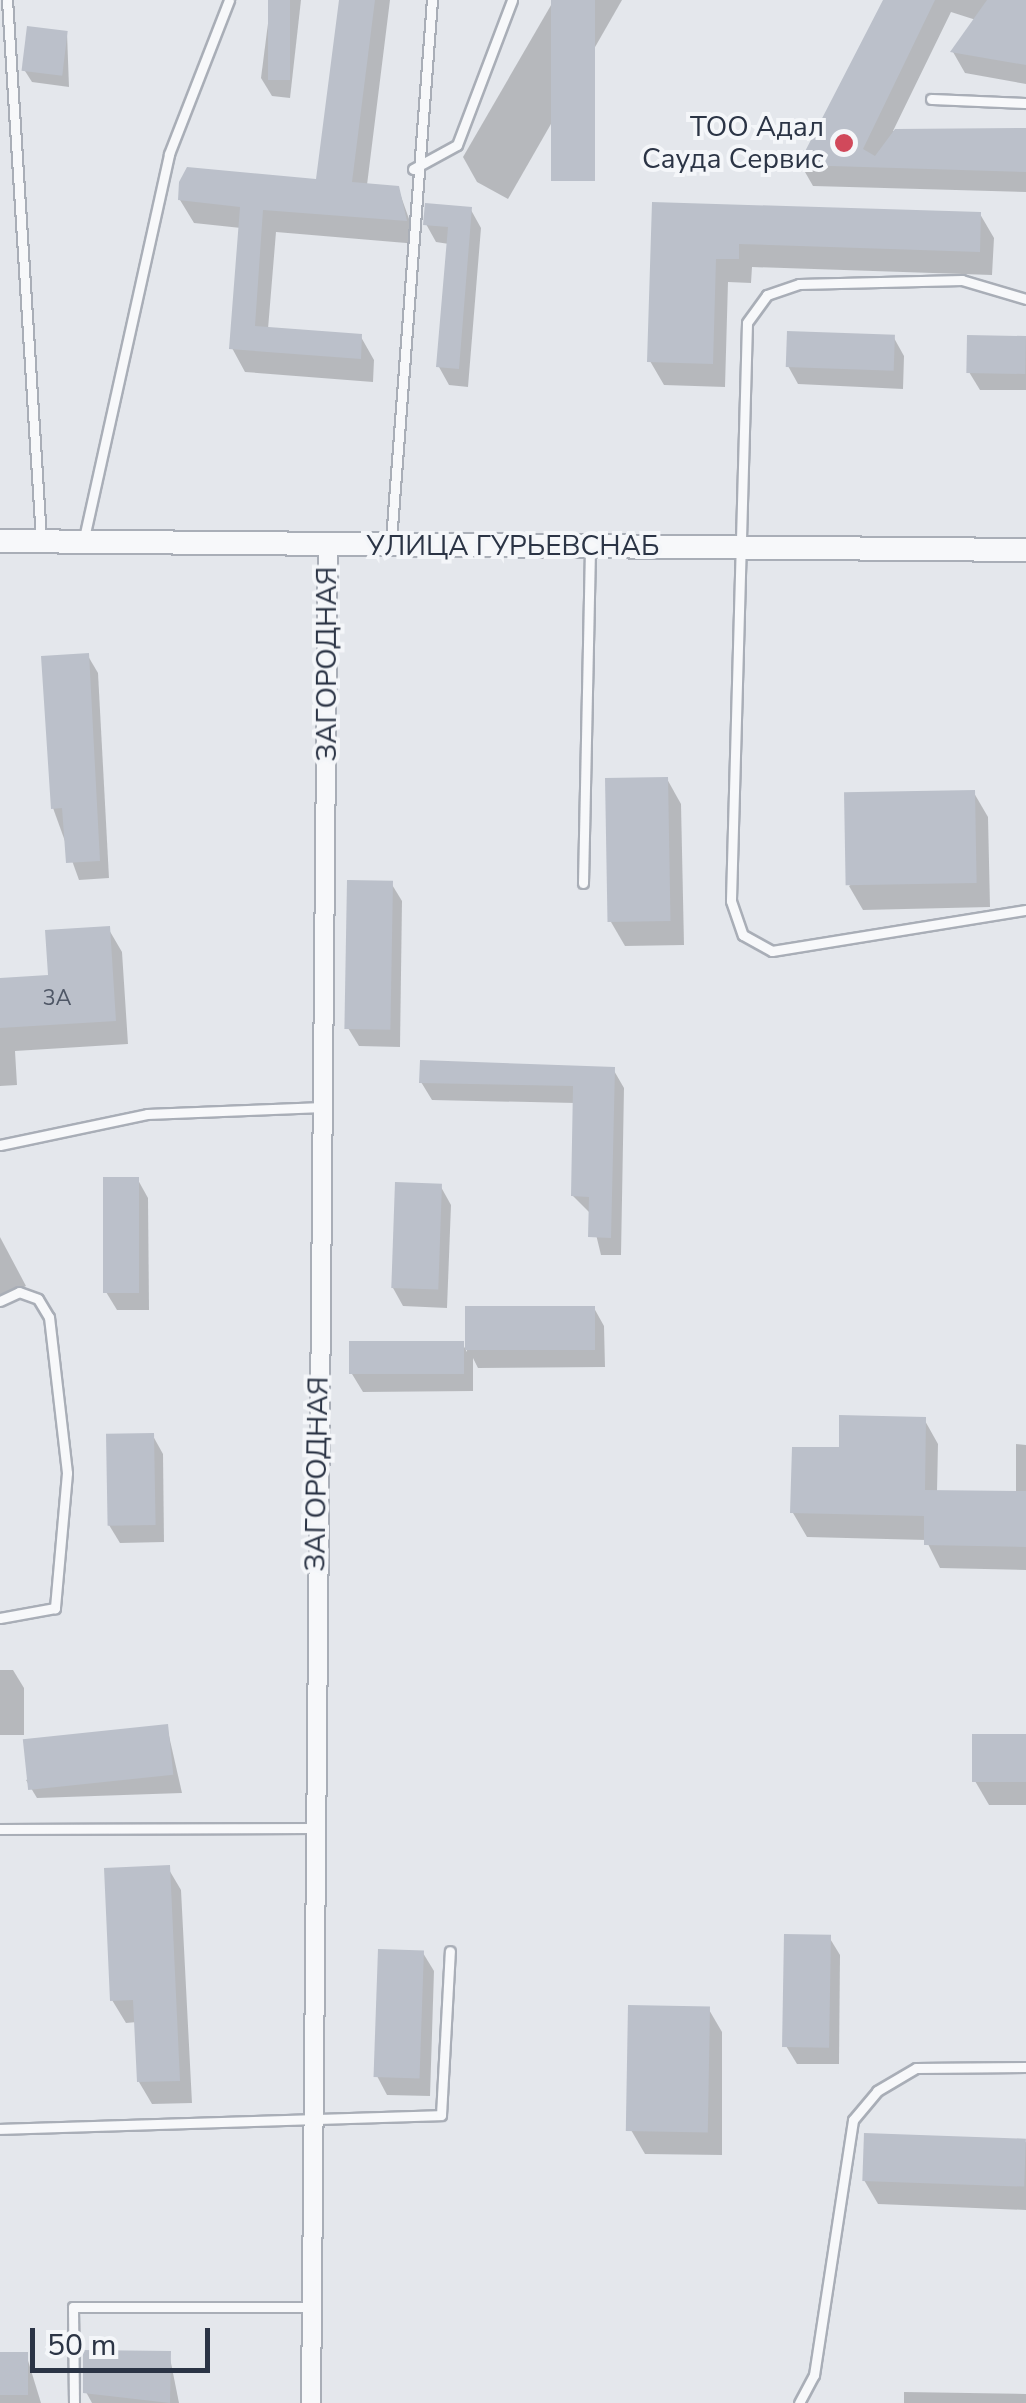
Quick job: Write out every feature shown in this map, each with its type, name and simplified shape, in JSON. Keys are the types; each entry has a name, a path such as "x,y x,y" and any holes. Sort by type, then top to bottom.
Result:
{"street":[{"name":"УЛИЦА ГУРЬЕВСНАБ","path":"0,542 1026,550"},
{"name":"ЗАГОРОДНАЯ","path":"311,2403 307,2114 328,546"}],"lane":[{"path":"7,0 41,542"},
{"path":"83,541 169,154 229,0"},
{"path":"391,544 413,169 432,0"},
{"path":"413,169 457,145 512,0"},
{"path":"930,99 1026,103"},
{"path":"1026,299 962,280 799,284 767,295 747,323 739,367 742,548 730,902 744,935 772,951 1026,910"},
{"path":"583,883 590,546"},
{"path":"0,1145 146,1114 323,1107"},
{"path":"0,1301 18,1292 38,1299 49,1317 67,1473 55,1608 0,1618"},
{"path":"0,1829 311,1828"},
{"path":"0,2129 307,2114 441,2116 450,1952"},
{"path":"799,2403 814,2375 852,2120 877,2091 916,2068 1026,2067"},
{"path":"74,2403 73,2308 311,2307"}],"building":[{"path":"268,0 290,0 290,80 268,80"},
{"path":"339,0 375,0 352,182 399,186 407,221 263,210 255,326 362,334 361,359 229,349 240,207 178,200 179,182 187,167 316,179"},
{"path":"551,0 595,0 595,181 551,181"},
{"path":"883,0 935,0 863,149 875,156 895,129 1026,128 1026,172 798,165"},
{"path":"987,0 1026,0 1026,65 950,52"},
{"path":"27,26 68,31 62,76 22,71"},
{"path":"652,202 981,212 980,252 739,244 739,259 716,259 713,364 647,362"},
{"path":"425,203 472,207 459,369 436,367 448,227 423,225"},
{"path":"787,331 895,335 894,371 786,367"},
{"path":"967,335 1026,336 1025,374 966,373"},
{"path":"89,653 100,861 66,863 62,808 51,809 41,656"},
{"path":"668,777 671,921 608,922 605,778"},
{"path":"975,790 977,883 846,885 844,792"},
{"path":"347,880 393,881 390,1030 344,1029"},
{"path":"110,926 116,1021 0,1028 0,978 48,975 45,930"},
{"path":"420,1060 615,1067 611,1238 588,1237 589,1197 571,1196 573,1086 419,1083"},
{"path":"103,1177 139,1177 139,1293 103,1293"},
{"path":"395,1182 442,1184 438,1290 391,1288"},
{"path":"465,1306 595,1306 595,1350 465,1350"},
{"path":"349,1341 464,1341 464,1374 349,1374"},
{"path":"839,1415 926,1417 925,1490 1026,1491 1026,1547 924,1545 924,1516 790,1513 792,1447 839,1447"},
{"path":"154,1433 156,1525 108,1526 106,1434"},
{"path":"168,1724 173,1775 28,1790 23,1739"},
{"path":"972,1734 1026,1734 1026,1782 972,1782"},
{"path":"170,1865 180,2081 137,2082 133,2000 110,2001 104,1868"},
{"path":"784,1934 831,1935 829,2048 782,2047"},
{"path":"378,1949 424,1951 420,2079 374,2077"},
{"path":"628,2005 710,2006 708,2132 626,2131"},
{"path":"864,2133 1026,2139 1024,2187 862,2181"},
{"path":"83,2350 171,2351 170,2403 83,2393"},
{"path":"0,2352 28,2352 28,2395 0,2395"}],"place":[{"name":"ТОО Адал Сауда Сервис","path":"844,143"}]}
